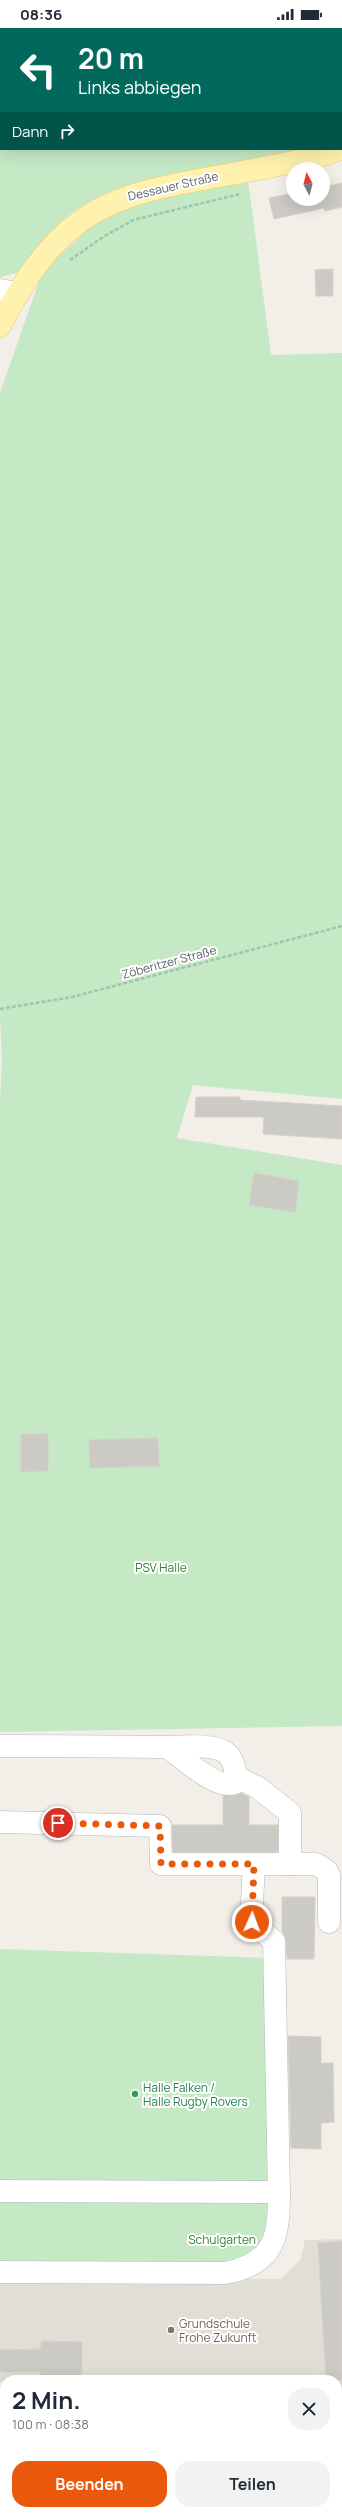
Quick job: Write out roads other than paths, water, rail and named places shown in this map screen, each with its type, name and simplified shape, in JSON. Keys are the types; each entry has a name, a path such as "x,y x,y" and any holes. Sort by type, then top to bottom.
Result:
{"main road":[{"name":"Dessauer Straße","path":"0,326 9,292 54,244 92,212 140,192 240,183 335,150"}],"lane":[{"path":"0,1746 167,1747 203,1748 226,1752 232,1761 236,1777 235,1782 231,1784 208,1777 167,1747"},
{"path":"236,1777 257,1787 290,1813 290,1864"},
{"path":"0,1822 160,1826 161,1864 240,1861 316,1864 327,1872 329,1879 329,1922"},
{"path":"0,2272 225,2273 238,2271 259,2261 275,2241 278,2226 279,2192 274,1941 252,1922 240,1861"},
{"path":"0,2191 279,2192"}],"place":[{"name":"Halle Falken / Halle Rugby Rovers","path":"135,2094"},
{"name":"Grundschule Frohe Zukunft","path":"171,2330"}],"park label":[{"name":"PSV Halle","path":"161,1567"},
{"name":"Schulgarten","path":"222,2239"}]}
